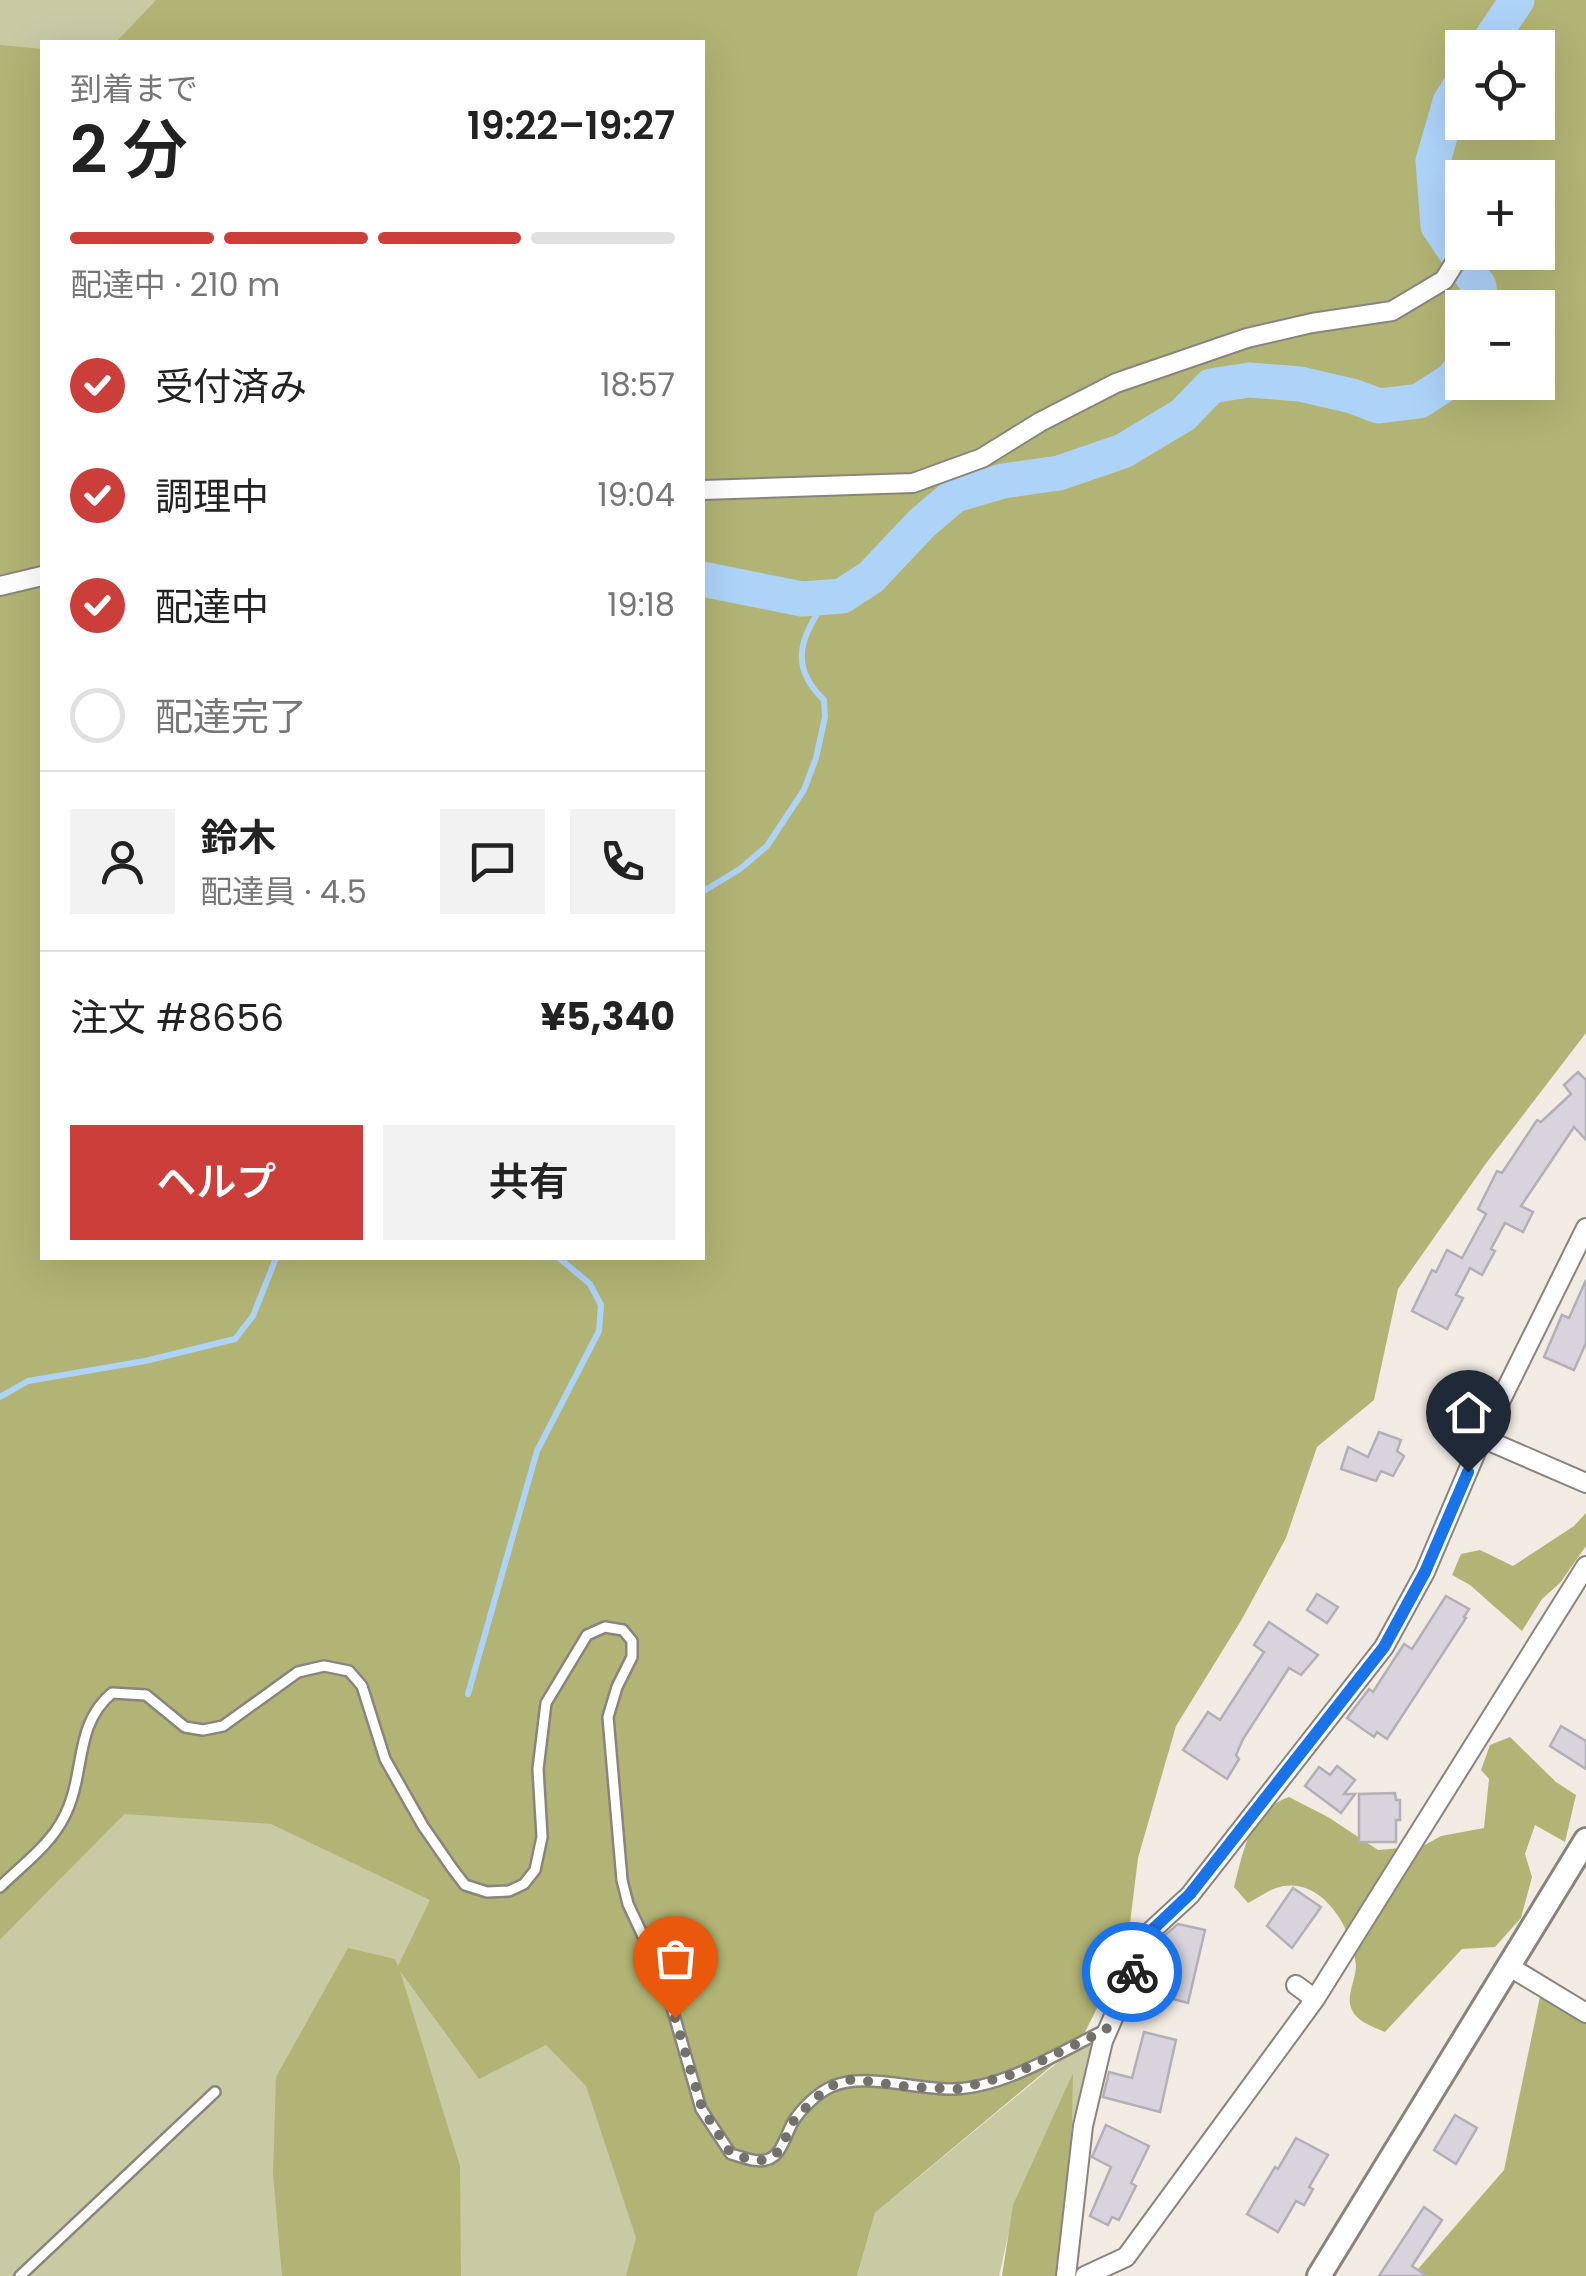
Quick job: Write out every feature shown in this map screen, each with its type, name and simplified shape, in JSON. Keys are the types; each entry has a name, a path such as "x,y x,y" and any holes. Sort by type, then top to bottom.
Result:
{"street":[{"path":"705,490 913,482 982,458 1116,382 1247,338 1392,311 1444,280 1450,270"},
{"path":"0,586 40,576"},
{"path":"1066,2276 1083,2126 1106,2030 1151,1931 1190,1894 1384,1647 1425,1572 1482,1438 1586,1228"},
{"path":"1482,1438 1586,1483"},
{"path":"1084,2276 1126,2256 1315,1999 1578,1598 1586,1566"},
{"path":"1319,2276 1586,1840"},
{"path":"1510,1967 1586,2013"},
{"path":"1296,1985 1315,1999"}],"lane":[{"path":"0,1887 46,1843 63,1820 79,1778 82,1743 90,1716 112,1692 146,1696 185,1727 203,1730 223,1726 298,1672 324,1666 349,1670 362,1686 385,1759 423,1826 465,1885 487,1892 510,1891 524,1884 535,1870 542,1837 538,1769 546,1703 587,1634 606,1627 623,1630 632,1641 632,1657 608,1717 622,1880 628,1904 665,1983 702,2108 731,2154 756,2161 770,2159 780,2150 795,2118 828,2087 853,2079 958,2089 1014,2074 1106,2030"},
{"path":"20,2276 215,2092"}],"green space":[{"path":"0,0 191,0 133,40 40,40 40,85 0,101"},
{"path":"156,0 1586,0 1586,1033 1487,1162 1398,1289 1374,1400 1317,1447 1286,1538 1176,1726 1138,1858 1127,1948 1080,2042 875,2213 857,2276 626,2276 636,2238 586,2086 546,2045 479,2079 400,1971 460,2166 461,2276 282,2276 273,2174 276,2077 348,1948 395,1959 398,1966 430,1900 271,1824 125,1814 0,1940 0,45 40,49 40,1260 705,1260 705,40 118,40"},
{"path":"1586,1513 1586,1546 1560,1583 1542,1599 1522,1631 1470,1585 1452,1575 1461,1554 1480,1550 1513,1566 1574,1526"},
{"path":"1510,1737 1556,1782 1576,1795 1565,1842 1535,1825 1525,1854 1532,1877 1521,1918 1495,1947 1462,1949 1385,2032 1369,2025 1359,2019 1350,2004 1356,1965 1354,1950 1331,1907 1320,1896 1292,1885 1276,1888 1248,1903 1234,1887 1250,1833 1265,1812 1289,1797 1378,1850 1423,1846 1441,1836 1484,1828 1489,1779 1481,1770 1490,1745"},
{"path":"299,1802 629,2004 687,2216 672,2276 0,2276 0,1940 125,1814"},
{"path":"1542,1987 1586,2011 1586,2276 1412,2276 1504,2170"},
{"path":"1086,2039 1103,2041 1078,2116 1009,2232 999,2276 857,2276 875,2213"},
{"path":"1073,2073 1069,2256 1060,2276 1002,2276 1013,2205"}],"building":[{"path":"1578,1072 1586,1080 1586,1140 1574,1127 1521,1206 1533,1212 1523,1232 1505,1223 1482,1275 1470,1268 1456,1295 1463,1298 1447,1329 1412,1311 1432,1270 1436,1272 1447,1250 1462,1258 1486,1214 1478,1209 1497,1171 1502,1173 1537,1120 1541,1122 1571,1094 1564,1085"},
{"path":"1586,1280 1586,1343 1574,1370 1544,1357 1562,1315 1569,1318"},
{"path":"1461,1382 1483,1392 1471,1418 1449,1408"},
{"path":"1379,1432 1401,1440 1397,1451 1404,1456 1393,1476 1381,1471 1376,1481 1341,1469 1348,1447 1368,1457"},
{"path":"1317,1594 1338,1607 1327,1623 1307,1610"},
{"path":"1446,1596 1469,1609 1466,1618 1387,1739 1377,1732 1374,1737 1347,1718 1369,1689 1373,1692 1404,1644 1412,1649"},
{"path":"1269,1622 1318,1655 1301,1675 1289,1668 1243,1739 1236,1755 1239,1759 1227,1779 1183,1750 1208,1712 1220,1720 1264,1652 1254,1645"},
{"path":"1561,1726 1586,1741 1586,1769 1550,1746"},
{"path":"1337,1766 1355,1780 1344,1794 1355,1794 1341,1813 1305,1786 1319,1767 1330,1775"},
{"path":"1395,1793 1396,1800 1400,1800 1396,1842 1359,1842 1359,1794"},
{"path":"1293,1888 1321,1907 1292,1948 1267,1926"},
{"path":"1178,1924 1205,1930 1188,2003 1166,1997 1170,1981 1154,1977 1164,1936"},
{"path":"1144,2032 1176,2040 1160,2112 1103,2097 1109,2072 1132,2078"},
{"path":"1455,2115 1477,2128 1456,2164 1434,2150"},
{"path":"1106,2125 1149,2146 1119,2220 1112,2217 1108,2225 1090,2216 1111,2167 1092,2157"},
{"path":"1296,2138 1328,2155 1309,2187 1313,2189 1304,2205 1296,2201 1278,2232 1247,2214"},
{"path":"1424,2207 1442,2220 1412,2266 1427,2276 1379,2276"}],"waterway":[{"path":"1497,30 1517,0"},
{"path":"1445,119 1433,161 1438,226 1479,290"},
{"path":"705,580 802,599 842,596 871,577 922,523 955,495 1003,481 1059,473 1123,451 1183,415 1211,386 1249,380 1300,384 1379,406 1419,401 1445,384"},
{"path":"705,890 740,869 767,846 804,790 825,717 824,700 805,674 802,649 811,624 828,597"},
{"path":"0,1397 28,1381 145,1361 235,1339 253,1316 275,1260"},
{"path":"468,1694 537,1451 599,1331 601,1305 590,1284 561,1260"}],"way so far":[{"path":"675,2018 702,2108 731,2154 756,2161 770,2159 780,2150 795,2118 828,2087 853,2079 958,2089 1014,2074 1106,2030 1132,1972"}],"route":[{"path":"1132,1972 1151,1931 1190,1894 1384,1647 1425,1572 1468,1472"}]}
